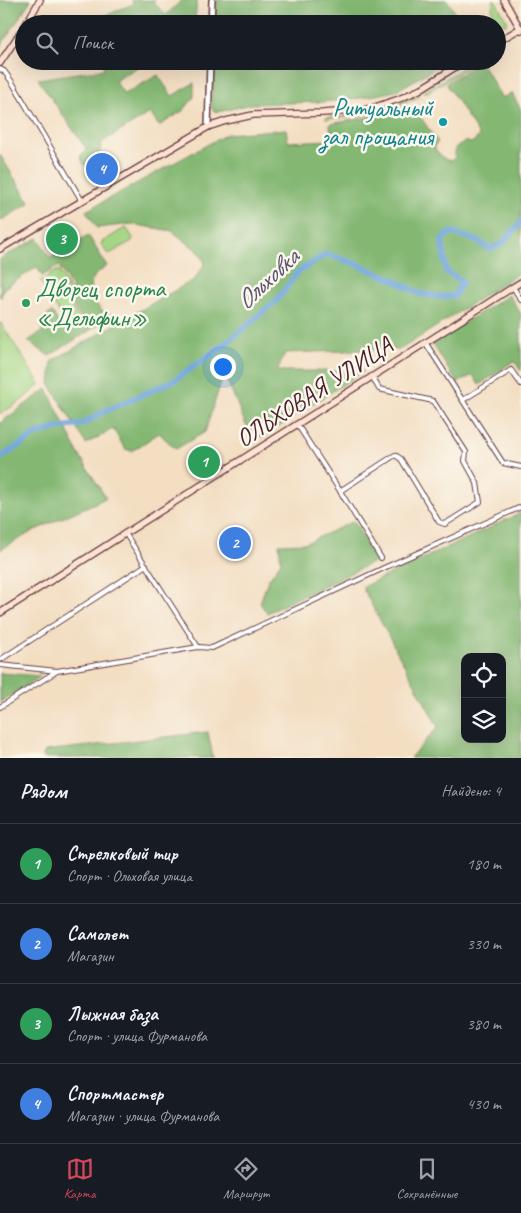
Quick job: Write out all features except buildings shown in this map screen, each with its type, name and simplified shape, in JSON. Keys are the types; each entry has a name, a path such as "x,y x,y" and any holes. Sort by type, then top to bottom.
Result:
{"main road":[{"path":"31,15 40,0"},
{"path":"504,0 521,29 506,37"},
{"path":"0,62 15,40"},
{"path":"0,249 208,127 253,115 364,110 399,100 451,70"},
{"name":"ОЛЬХОВАЯ УЛИЦА","path":"0,613 521,282"}],"street":[{"path":"211,15 212,0"},
{"path":"0,68 12,82 82,201"},
{"path":"208,127 210,70"},
{"path":"513,287 521,300"},
{"path":"425,342 503,463 521,467"},
{"path":"463,400 511,370 521,384"},
{"path":"340,491 395,456 401,459 439,522 445,524 480,502 477,483 465,461 466,452 433,401 379,389 372,376"},
{"path":"297,424 381,558"},
{"path":"0,665 57,671 198,647 212,648 521,507"},
{"path":"125,533 198,647"},
{"path":"0,660 146,565"},
{"path":"0,707 57,671"}],"green space":[{"path":"0,0 31,0 21,15 15,15 15,24 0,47"},
{"path":"132,0 155,0 153,2 166,15 107,15 133,4"},
{"path":"182,0 197,0 196,15 166,15"},
{"path":"216,0 447,0 458,15 215,15"},
{"path":"493,0 495,0 504,15 494,15 492,11"},
{"path":"97,70 133,70 115,81 124,94 158,75 172,96 194,83 194,97 184,110 159,126 150,113 102,142 99,155 84,165 80,156 87,150 38,79"},
{"path":"213,70 432,70 396,91 361,98 322,102 251,104 218,112 214,111 211,107"},
{"path":"460,70 464,70 424,94 424,91"},
{"path":"468,70 486,70 502,98 512,93 521,110 521,272 401,349 285,353 277,371 364,371 262,437 248,430 224,373 205,432 176,449 159,433 132,451 125,449 113,429 86,444 50,385 52,361 195,279 205,263 198,251 172,231 131,224 97,228 86,211 227,134 286,129 288,142 331,140 330,124 381,115 410,107 414,108 438,142 434,146 439,154 451,161 455,157 455,148 466,141 470,143 475,141 479,135 447,85 448,82"},
{"path":"417,95 420,96 397,106 374,113 325,119 327,117 351,115 396,105"},
{"path":"0,155 30,203 0,221"},
{"path":"125,228 133,238 132,241 109,254 107,253 101,244 102,242"},
{"path":"88,235 107,266 95,275 90,291 93,300 102,311 114,315 49,356 28,341 42,332 42,319 52,312 63,329 81,318 66,293 72,288 59,266 42,276 37,267 3,289 0,298 0,259 38,238 50,258"},
{"path":"58,270 69,288 51,299 40,281"},
{"path":"64,293 78,317 66,324 52,301"},
{"path":"509,295 521,314 521,371 514,361 479,385 473,375 457,383 432,343"},
{"path":"0,322 40,384 22,400 0,414"},
{"path":"47,389 78,453 106,498 33,531 0,550 0,423"},
{"path":"521,513 521,758 410,758 438,727 362,587"},
{"path":"354,521 376,561 267,613 260,603 268,580 281,562 279,544 306,543"},
{"path":"0,673 41,676 0,702"},
{"path":"208,732 213,758 42,758 45,751"}],"waterway":[{"name":"Ольховка","path":"0,458 37,434 57,428 83,424 103,412 175,380 230,340 278,299 297,273 326,254 354,263 394,280 420,294 441,297 454,296 462,282 446,271 442,239 451,232 478,241 489,249 502,244 521,222"}],"place":[{"name":"Ритуальный зал прощания","path":"443,122"},
{"name":"Спортмастер","path":"102,169"},
{"name":"Лыжная база","path":"62,239"},
{"name":"Дворец спорта «Дельфин»","path":"26,303"},
{"name":"Стрелковый тир","path":"204,462"},
{"name":"Самолет","path":"235,543"}]}
